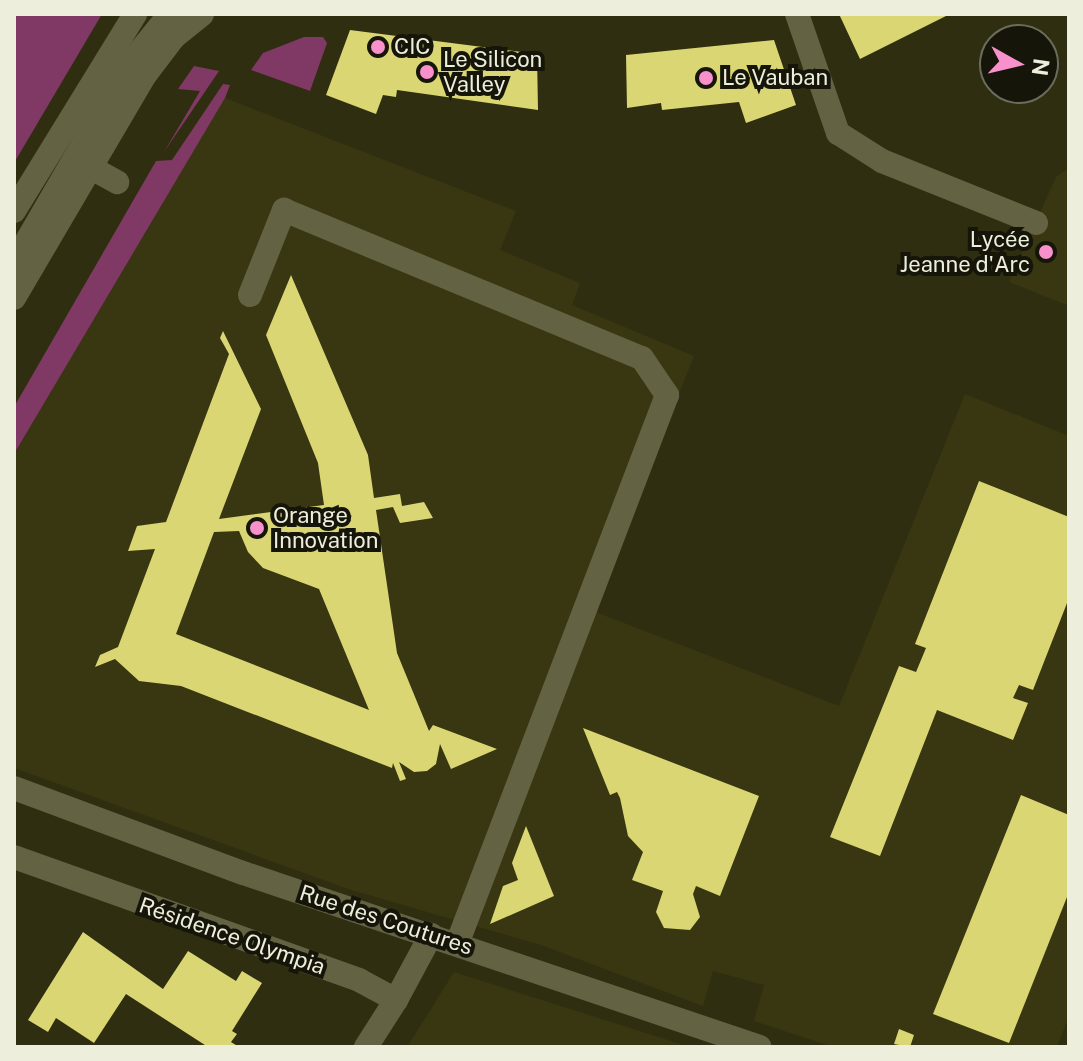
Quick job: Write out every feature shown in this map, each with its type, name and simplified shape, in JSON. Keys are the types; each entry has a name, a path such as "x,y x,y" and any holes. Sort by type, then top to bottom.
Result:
{"street":[{"path":"14,211 135,14"},
{"path":"14,298 83,164 128,66 170,14"},
{"path":"14,263 145,75 174,37 202,14"},
{"path":"797,14 838,133 882,161 1036,223"},
{"path":"83,164 117,182"},
{"path":"250,295 284,210 642,358 667,395 457,944"},
{"name":"Rue des Coutures","path":"14,788 760,1047"},
{"name":"Résidence Olympia","path":"14,857 359,980 396,1000"},
{"path":"366,1047 431,935"}],"shaded area":[{"path":"14,14 102,14 14,163"},
{"path":"304,37 323,37 327,43 310,91 251,70 263,53"},
{"path":"194,66 219,71 164,152 200,91 178,89"},
{"path":"223,84 230,85 225,98 14,454 14,407 156,161 172,160"},
{"path":"225,98 516,211 500,250 580,283 572,305 694,356 593,611 839,706 965,394 1069,436 1069,1016 1057,1047 833,1047 754,1021 764,985 713,971 703,1006 541,945 351,890 14,768 14,454"},
{"name":"Lycée Jeanne d'Arc","path":"1069,168 1069,306 1009,282 1056,177"},
{"path":"454,972 690,1047 407,1047"}],"building":[{"path":"839,14 950,14 860,59"},
{"name":"Le Silicon Valley","path":"350,30 537,54 538,110 397,90 396,97 383,95 376,114 326,95"},
{"name":"Le Vauban","path":"774,40 796,105 746,123 739,102 662,110 661,103 627,108 626,55"},
{"name":"Orange Innovation","path":"291,275 368,455 374,498 400,494 402,506 424,502 433,518 400,523 393,507 376,510 397,653 429,731 433,725 497,749 451,769 440,744 436,764 427,771 414,772 399,762 406,779 400,781 393,763 392,768 181,686 139,681 115,659 95,667 100,655 118,647 155,549 128,551 137,526 166,522 229,354 220,338 223,331 261,409 219,519 324,505 318,463 266,335","holes":["239,531 248,552 263,568 319,589 369,710 176,634 214,532"]},
{"path":"979,481 1069,517 1069,598 1033,690 1019,685 1013,698 1028,703 1013,740 937,710 880,856 830,837 899,666 916,672 926,648 915,644"},
{"path":"583,728 759,796 720,896 696,886 693,894 700,917 690,930 664,928 656,912 663,891 632,880 643,852 628,836 620,798 617,792 610,795"},
{"path":"1021,795 1069,815 1069,892 1009,1043 933,1014"},
{"path":"526,826 554,896 490,924 503,886 518,880 512,863"},
{"path":"83,932 163,989 188,951 236,981 242,971 262,983 232,1031 237,1034 231,1042 239,1047 208,1047 126,994 94,1043 56,1018 48,1032 28,1020"},
{"path":"899,1029 914,1035 910,1047 894,1044"}],"place":[{"name":"CIC","path":"378,47"},
{"name":"Le Silicon Valley","path":"427,72"},
{"name":"Le Vauban","path":"706,78"},
{"name":"Lycée Jeanne d'Arc","path":"1046,252"},
{"name":"Orange Innovation","path":"257,528"}]}
